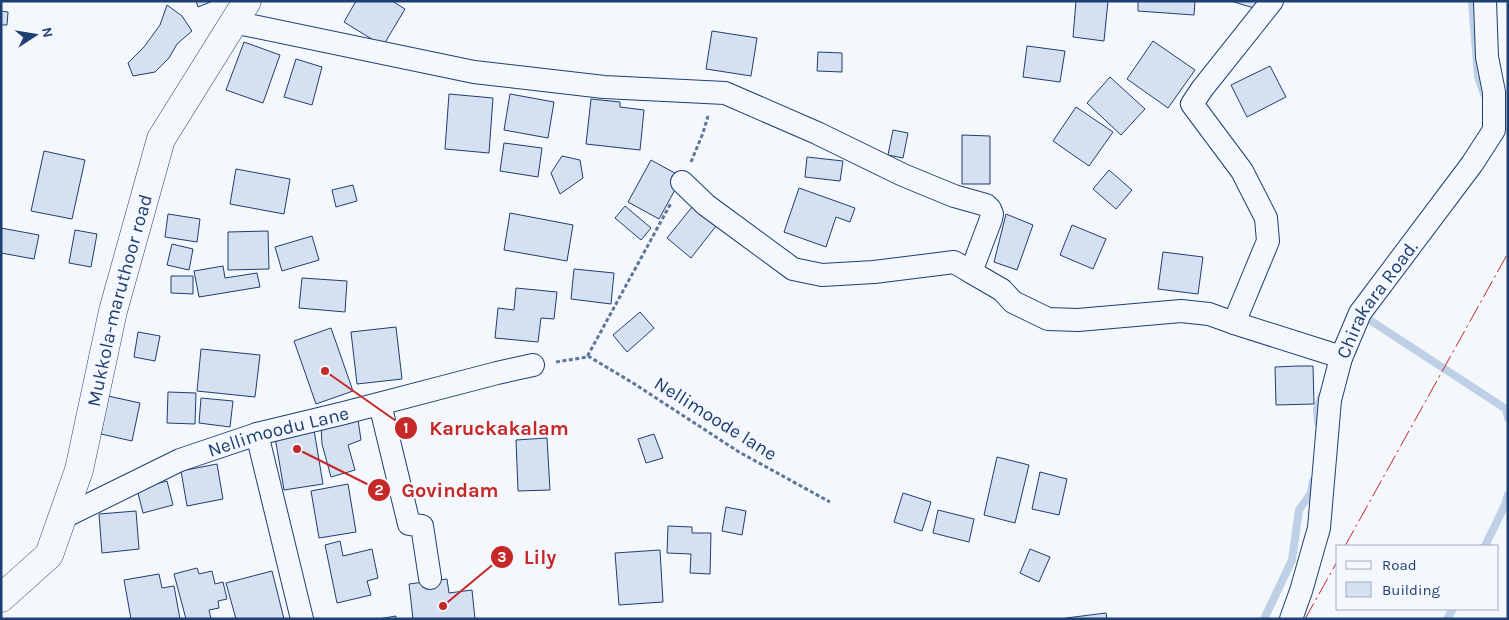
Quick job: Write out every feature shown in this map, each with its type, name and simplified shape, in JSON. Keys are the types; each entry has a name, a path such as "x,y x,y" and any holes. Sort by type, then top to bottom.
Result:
{"street":[{"path":"1234,323 1268,241 1266,218 1242,171 1192,104 1272,1"},
{"name":"Chirakara Road.","path":"1291,619 1319,528 1330,400 1341,358 1360,313 1472,164 1494,130 1494,92 1486,57 1485,1"},
{"path":"240,12 474,72 604,87 725,94 800,126 903,175 954,196 986,205 992,214 991,219 970,272"},
{"name":"Mukkola-maruthoor road","path":"1,598 49,554 79,470 113,311 161,139 240,12"},
{"path":"682,182 706,205 793,269 822,275 874,272 954,262 1002,290 1013,302 1048,319 1078,320 1182,311 1209,314 1341,358"},
{"name":"Nellimoodu Lane","path":"62,518 180,460 257,434 533,365"},
{"path":"380,404 408,524 422,526 430,578"},
{"path":"257,434 302,619"}],"path":[{"path":"533,365 588,356 682,182 703,133 714,100 714,93"},
{"name":"Nellimoode lane","path":"588,356 739,452 830,502"}],"building":[{"path":"196,1 213,1 198,7"},
{"path":"356,1 392,1 405,9 383,46 344,22"},
{"path":"1076,1 1108,1 1104,41 1073,37"},
{"path":"1138,1 1195,1 1194,15 1138,11"},
{"path":"1231,1 1259,1 1257,9"},
{"path":"167,5 182,16 192,31 177,44 169,58 155,72 133,76 128,63 144,47 160,25"},
{"path":"1,11 8,12 7,25 1,25"},
{"path":"712,31 757,38 751,76 706,69"},
{"path":"1153,41 1195,70 1168,108 1127,79"},
{"path":"244,42 280,55 263,103 226,90"},
{"path":"1027,46 1065,51 1060,82 1023,77"},
{"path":"818,52 842,53 842,72 817,71"},
{"path":"296,59 322,67 312,105 284,97"},
{"path":"1270,66 1286,97 1247,117 1231,85"},
{"path":"1110,77 1145,109 1121,135 1087,103"},
{"path":"449,94 493,98 489,153 445,149"},
{"path":"510,94 554,102 548,138 504,130"},
{"path":"591,99 620,102 620,107 644,110 640,150 586,144"},
{"path":"1076,107 1113,132 1089,166 1053,141"},
{"path":"893,130 908,133 903,158 888,155"},
{"path":"962,135 990,136 990,184 962,184"},
{"path":"504,143 542,148 538,177 500,171"},
{"path":"44,151 85,160 72,219 31,211"},
{"path":"562,156 580,160 583,178 560,194 551,173"},
{"path":"807,157 843,161 840,181 805,177"},
{"path":"651,160 682,177 659,219 628,202"},
{"path":"236,169 290,179 284,214 230,204"},
{"path":"1109,170 1132,190 1116,209 1093,189"},
{"path":"353,185 357,201 336,207 332,190"},
{"path":"799,188 855,208 850,222 836,217 826,247 784,232"},
{"path":"625,206 651,228 641,240 615,218"},
{"path":"692,207 716,226 691,258 667,238"},
{"path":"510,213 573,225 567,261 504,250"},
{"path":"168,214 200,219 197,242 165,237"},
{"path":"1006,214 1033,225 1017,270 994,262"},
{"path":"1072,225 1106,239 1093,269 1060,255"},
{"path":"1,228 39,235 34,259 1,253"},
{"path":"75,230 97,234 91,267 69,263"},
{"path":"268,231 269,269 228,270 228,232"},
{"path":"312,236 319,260 282,271 275,247"},
{"path":"172,244 193,249 189,270 167,265"},
{"path":"1163,252 1203,257 1198,294 1158,289"},
{"path":"223,266 225,278 257,273 260,287 199,297 194,271"},
{"path":"574,269 614,273 611,304 571,299"},
{"path":"171,276 193,276 193,294 171,293"},
{"path":"302,278 347,281 345,312 299,308"},
{"path":"516,288 557,292 554,319 541,318 538,342 495,338 498,308 514,310"},
{"path":"640,312 654,328 627,352 613,335"},
{"path":"396,327 402,379 357,384 351,332"},
{"path":"331,328 353,391 316,404 294,341"},
{"path":"138,332 160,336 155,361 134,357"},
{"path":"201,349 260,355 255,397 197,391"},
{"path":"1313,366 1314,404 1276,405 1275,367"},
{"path":"168,392 196,393 195,424 167,423"},
{"path":"108,396 140,403 132,441 101,434"},
{"path":"201,398 233,401 230,427 199,423"},
{"path":"358,420 361,440 348,445 355,470 331,477 322,444 321,425"},
{"path":"314,430 323,484 284,490 275,437"},
{"path":"654,434 663,458 646,463 638,439"},
{"path":"547,438 550,490 518,491 516,440"},
{"path":"997,457 1029,465 1015,523 984,515"},
{"path":"217,464 223,499 187,506 181,471"},
{"path":"1040,472 1067,479 1059,515 1032,509"},
{"path":"167,481 173,505 143,513 137,489"},
{"path":"348,484 356,532 319,538 311,491"},
{"path":"903,493 931,502 922,531 894,522"},
{"path":"726,507 746,511 742,535 722,531"},
{"path":"938,510 974,519 969,542 933,533"},
{"path":"136,511 139,549 102,553 99,514"},
{"path":"668,526 692,527 692,533 711,533 710,574 690,573 691,554 667,553"},
{"path":"340,541 343,556 372,549 378,578 367,581 371,595 337,603 325,545"},
{"path":"1030,549 1050,557 1039,582 1020,573"},
{"path":"660,550 663,602 619,605 615,553"},
{"path":"197,568 199,574 212,571 215,584 223,582 227,599 218,601 219,608 209,610 211,619 186,619 174,574"},
{"path":"272,571 284,619 236,619 226,583"},
{"path":"159,574 162,588 174,586 180,619 131,619 124,580"},
{"path":"447,579 449,593 472,590 475,619 413,619 409,584"},
{"path":"1106,613 1107,619 1066,619 1066,618"},
{"path":"396,616 396,619 378,619"}],"waterway":[{"path":"1472,1 1478,77 1484,94"},
{"path":"1362,315 1506,409 1508,418"},
{"path":"1318,423 1317,409 1322,395"},
{"path":"1264,619 1292,560 1299,510 1311,493 1313,481"},
{"path":"1485,545 1508,495"},
{"path":"1447,619 1452,610"}],"power":[{"path":"1346,545 1508,253"},
{"path":"1305,619 1336,564"}],"place":[{"name":"Karuckakalam","path":"325,371"},
{"name":"Govindam","path":"297,449"},
{"name":"Lily","path":"443,606"}]}
